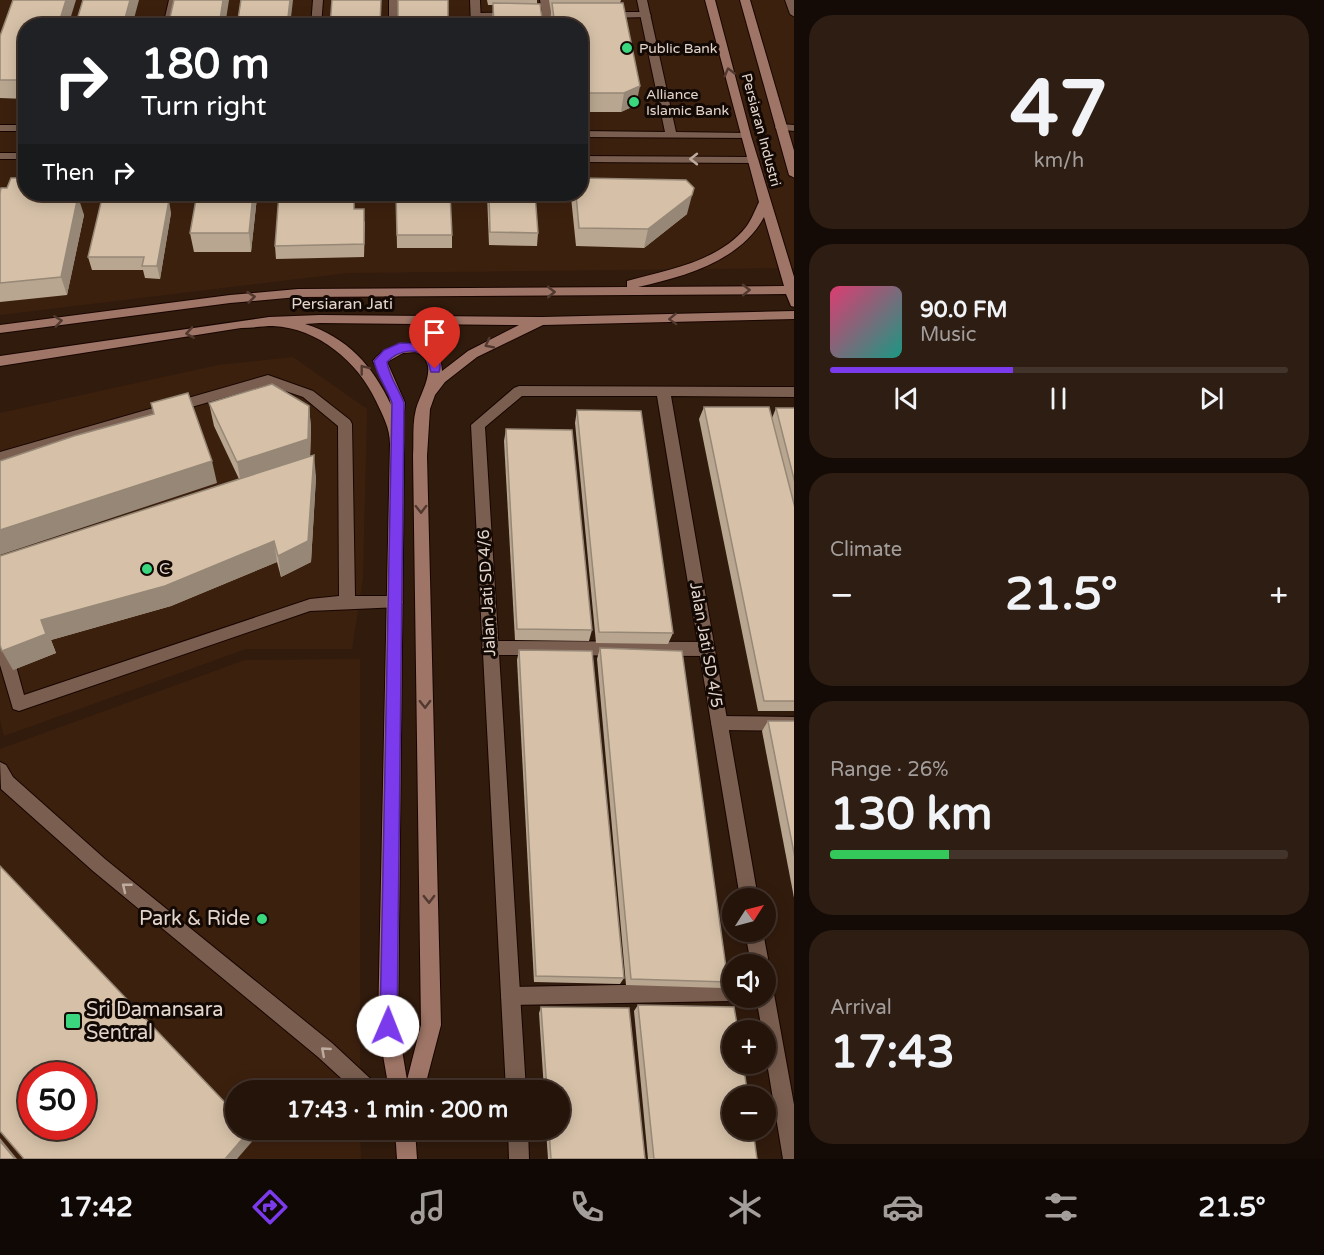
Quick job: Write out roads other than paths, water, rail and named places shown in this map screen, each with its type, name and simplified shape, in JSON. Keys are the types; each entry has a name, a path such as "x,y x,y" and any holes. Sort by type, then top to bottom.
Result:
{"main road":[{"name":"Persiaran Industri","path":"710,0 746,136 793,290"},
{"name":"Persiaran Industri","path":"745,0 794,172"},
{"path":"593,292 656,279 713,257 749,231 765,202"},
{"name":"Persiaran Jati","path":"0,329 209,301 286,294 793,290"},
{"name":"Persiaran Jati","path":"0,361 269,321 320,319 542,321 794,315"},
{"path":"269,321 293,324 311,330 334,342 355,357 381,394 396,432"},
{"path":"431,391 477,350 509,333 542,321"},
{"path":"397,1080 388,1026 398,403 380,361 388,353 400,347 416,347 426,352 434,361 435,369 431,391 423,408 420,456 431,1026 417,1080"},
{"path":"405,1140 406,1159"}],"street":[{"path":"170,18 174,0"},
{"path":"317,18 318,0"},
{"path":"394,0 394,18"},
{"path":"475,0 476,18"},
{"path":"545,0 548,18"},
{"path":"642,0 671,134"},
{"path":"563,18 585,15 646,15"},
{"path":"780,127 794,128"},
{"path":"0,128 18,128"},
{"path":"588,134 746,136"},
{"path":"0,156 18,156"},
{"path":"588,159 753,159"},
{"path":"0,457 268,380 308,394 345,424 347,602"},
{"name":"Jalan Jati SD 4/6","path":"515,1080 478,425 519,391 794,392"},
{"name":"Jalan Jati SD 4/5","path":"663,391 747,888"},
{"path":"0,638 19,704 310,605 394,602"},
{"path":"490,648 707,649"},
{"path":"719,723 794,724"},
{"path":"0,770 7,783 99,865 325,1050 357,1080"},
{"path":"510,996 722,992"},
{"path":"767,1008 793,1159"},
{"path":"518,1140 519,1159"}],"place":[{"name":"Public Bank","path":"627,48"},
{"name":"Alliance Islamic Bank","path":"634,102"},
{"name":"C","path":"147,569"},
{"name":"Park & Ride","path":"262,919"},
{"name":"Sri Damansara Sentral","path":"73,1021"}]}
